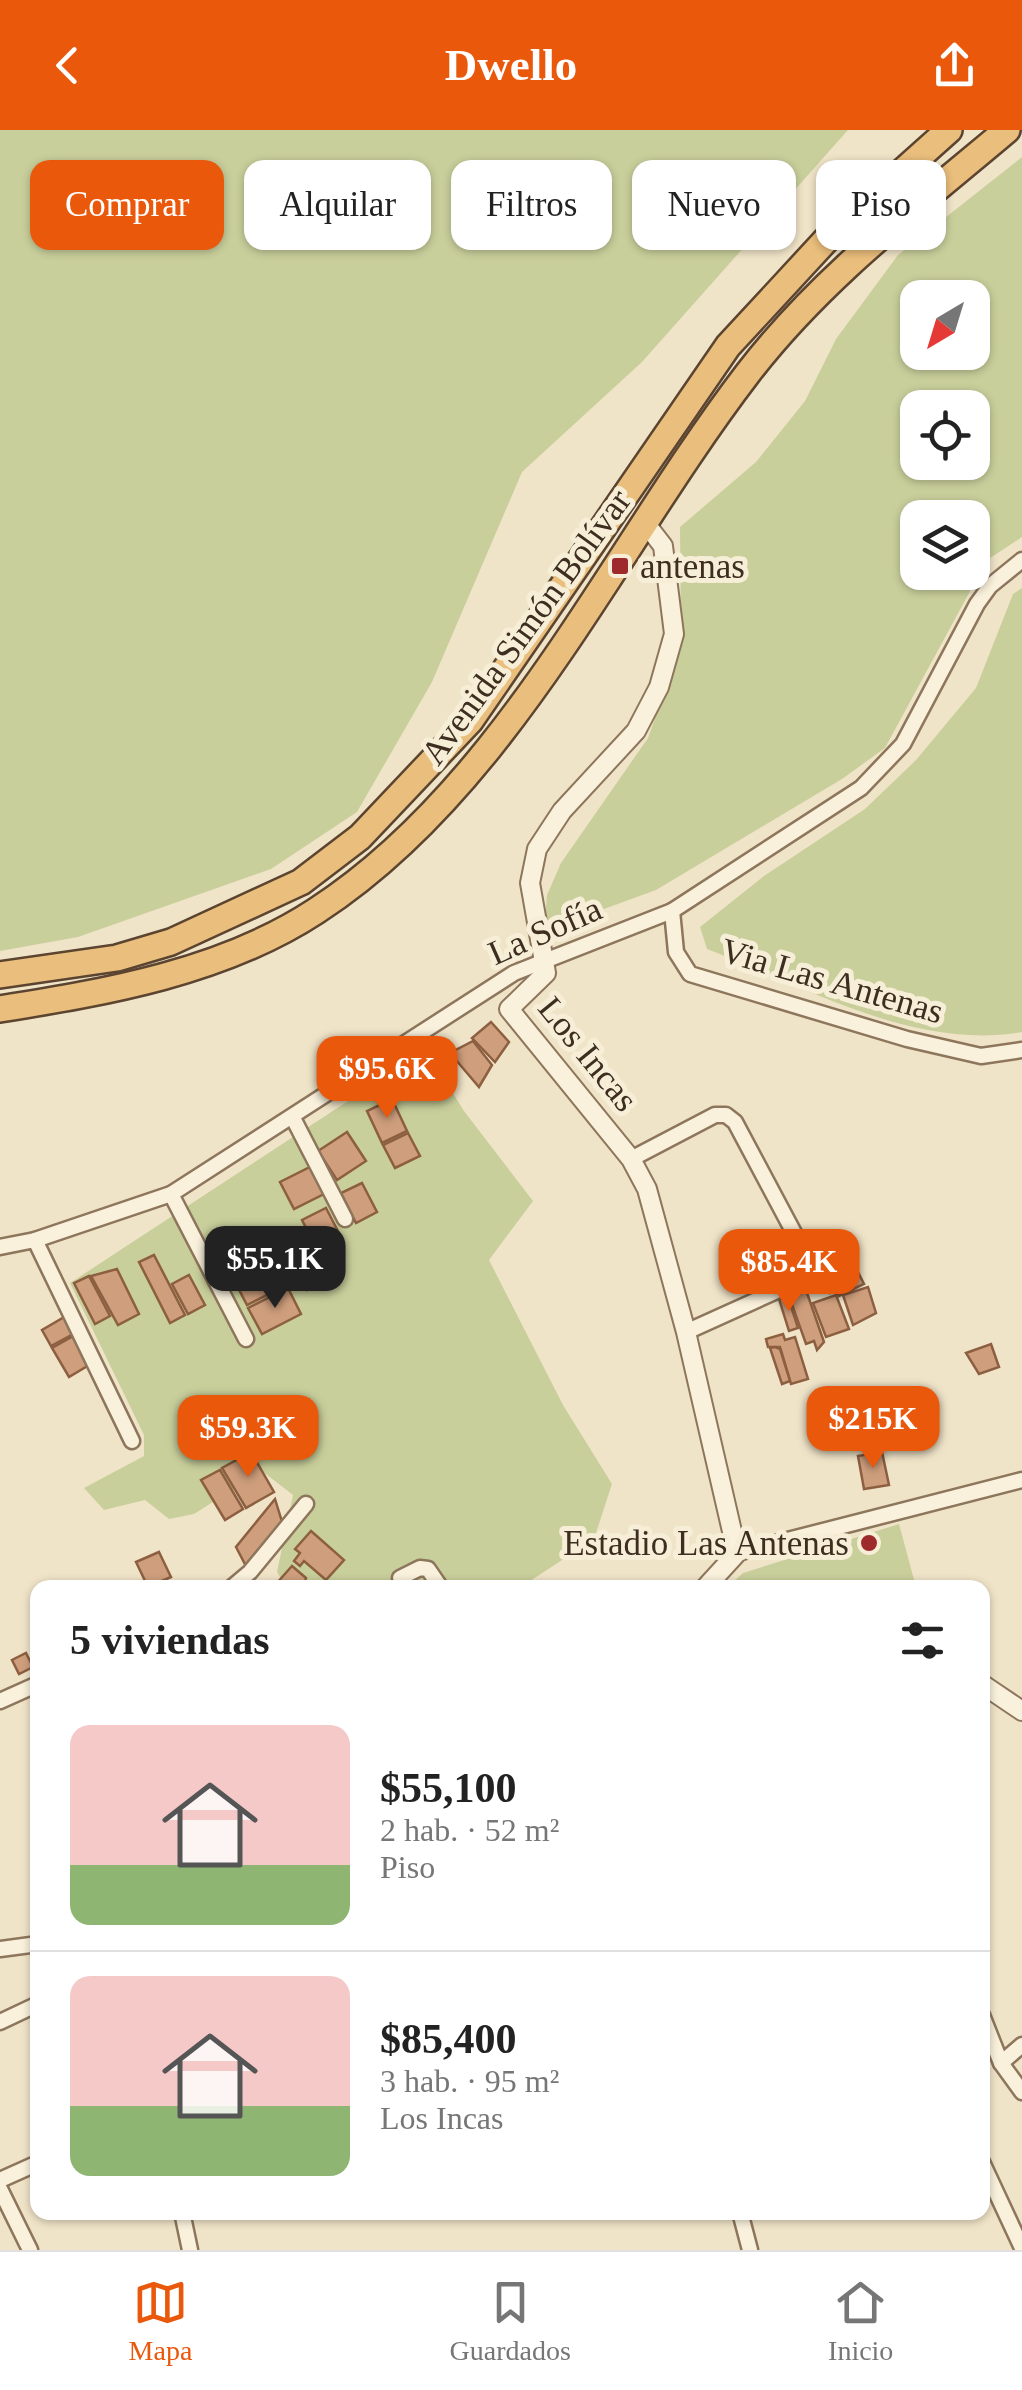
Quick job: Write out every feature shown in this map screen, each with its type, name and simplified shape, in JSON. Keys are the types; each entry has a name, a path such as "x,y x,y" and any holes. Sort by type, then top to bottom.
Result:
{"highway":[{"name":"Avenida Simón Bolívar","path":"0,975 117,958 171,942 301,882 360,837 470,721 728,346 826,240 949,130"},
{"name":"Avenida Simón Bolívar","path":"0,1009 98,994 168,976 313,913 380,864 440,805 492,740 646,524 700,438 793,320 844,269 1007,130"}],"street":[{"name":"Los Incas","path":"646,524 663,546 674,634 659,686 636,731 562,810 537,849 530,883 546,973 509,1009 630,1159 660,1226 737,1552"},
{"name":"La Sofía","path":"0,1248 171,1194 514,972 672,911 876,776 903,744 977,604 990,586 1022,560"},
{"name":"Via Las Antenas","path":"672,911 672,940 690,974 907,1040 981,1056 1022,1050"},
{"path":"630,1159 714,1115 726,1115 735,1122 810,1263 809,1273 800,1280 686,1332"},
{"path":"293,1118 345,1219"},
{"path":"171,1194 246,1339"},
{"path":"35,1240 132,1440"},
{"path":"712,1580 737,1552 1022,1480"},
{"path":"240,1580 306,1504"},
{"path":"400,1578 420,1568 428,1570 435,1580"},
{"path":"0,1701 30,1688"},
{"path":"990,1689 1022,1711"},
{"path":"0,1949 30,1945"},
{"path":"0,2022 30,2008"},
{"path":"990,2035 1001,2064 1022,2092"},
{"path":"1001,2064 1022,2045"},
{"path":"0,2180 30,2167"},
{"path":"990,2179 1022,2248"},
{"path":"0,2189 30,2250"},
{"path":"184,2220 190,2250"},
{"path":"742,2220 750,2250"}],"green space":[{"path":"0,130 848,130 821,160 816,160 816,166 796,189 796,160 632,160 632,250 741,250 642,362 522,472 432,682 357,812 271,869 78,937 0,951"},
{"path":"1022,157 1022,537 990,558 990,500 900,500 900,590 971,590 885,748 842,779 656,890 544,931 547,895 561,863 648,738 681,645 680,527 756,462 805,401 836,339 898,255 904,250 946,250 946,217"},
{"path":"1022,588 1022,1032 982,1035 902,1024 822,997 707,949 700,927 764,876 865,809 916,760 976,688 1013,594"},
{"path":"426,1050 464,1111 533,1201 489,1260 563,1405 612,1484 594,1539 532,1580 282,1580 277,1572 293,1495 262,1471 194,1514 169,1519 145,1500 104,1510 84,1488 144,1456 144,1435 70,1283"},
{"name":"Estadio Las Antenas","path":"899,1524 914,1580 736,1580 743,1573"}],"building":[{"path":"491,1022 509,1042 495,1062 472,1038"},
{"path":"473,1041 492,1065 479,1087 450,1053"},
{"path":"392,1099 407,1131 382,1143 367,1111"},
{"path":"347,1132 366,1161 337,1180 318,1151"},
{"path":"408,1133 420,1156 395,1168 383,1145"},
{"path":"312,1166 326,1193 294,1209 280,1182"},
{"path":"362,1183 377,1212 356,1223 341,1193"},
{"path":"326,1208 341,1237 317,1249 302,1220"},
{"path":"154,1255 185,1315 170,1323 139,1262"},
{"path":"279,1255 293,1282 247,1305 233,1278"},
{"path":"317,1255 330,1279 307,1290 294,1266"},
{"path":"856,1268 864,1284 839,1296 836,1290 830,1293 825,1282"},
{"path":"117,1269 139,1314 118,1325 91,1276"},
{"path":"189,1275 205,1305 188,1314 172,1284"},
{"path":"89,1276 110,1316 95,1324 74,1283"},
{"path":"868,1287 876,1313 853,1325 843,1295"},
{"path":"288,1288 301,1314 262,1334 248,1308"},
{"path":"806,1290 824,1342 817,1350 814,1341 806,1344 789,1296"},
{"path":"836,1295 849,1329 826,1337 813,1303"},
{"path":"788,1297 798,1328 789,1331 779,1299"},
{"path":"66,1316 75,1333 51,1346 42,1330"},
{"path":"77,1334 94,1362 69,1377 52,1348"},
{"path":"783,1334 785,1340 795,1337 808,1379 791,1384 780,1347 768,1347 766,1339"},
{"path":"991,1344 999,1367 979,1374 966,1353"},
{"path":"770,1348 780,1349 790,1381 782,1384"},
{"path":"251,1452 274,1492 246,1508 222,1468"},
{"path":"882,1452 889,1485 864,1489 858,1456"},
{"path":"220,1470 243,1509 225,1520 201,1480"},
{"path":"275,1499 283,1525 248,1570 236,1547"},
{"path":"311,1531 344,1560 326,1580 304,1561 300,1566 294,1561 300,1553 295,1549"},
{"path":"159,1552 171,1577 145,1580 136,1562"},
{"path":"292,1566 306,1578 305,1580 280,1580"},
{"path":"26,1653 30,1668 19,1674 12,1660"}],"place":[{"name":"antenas","path":"620,566"},
{"name":"Estadio Las Antenas","path":"869,1543"}]}
